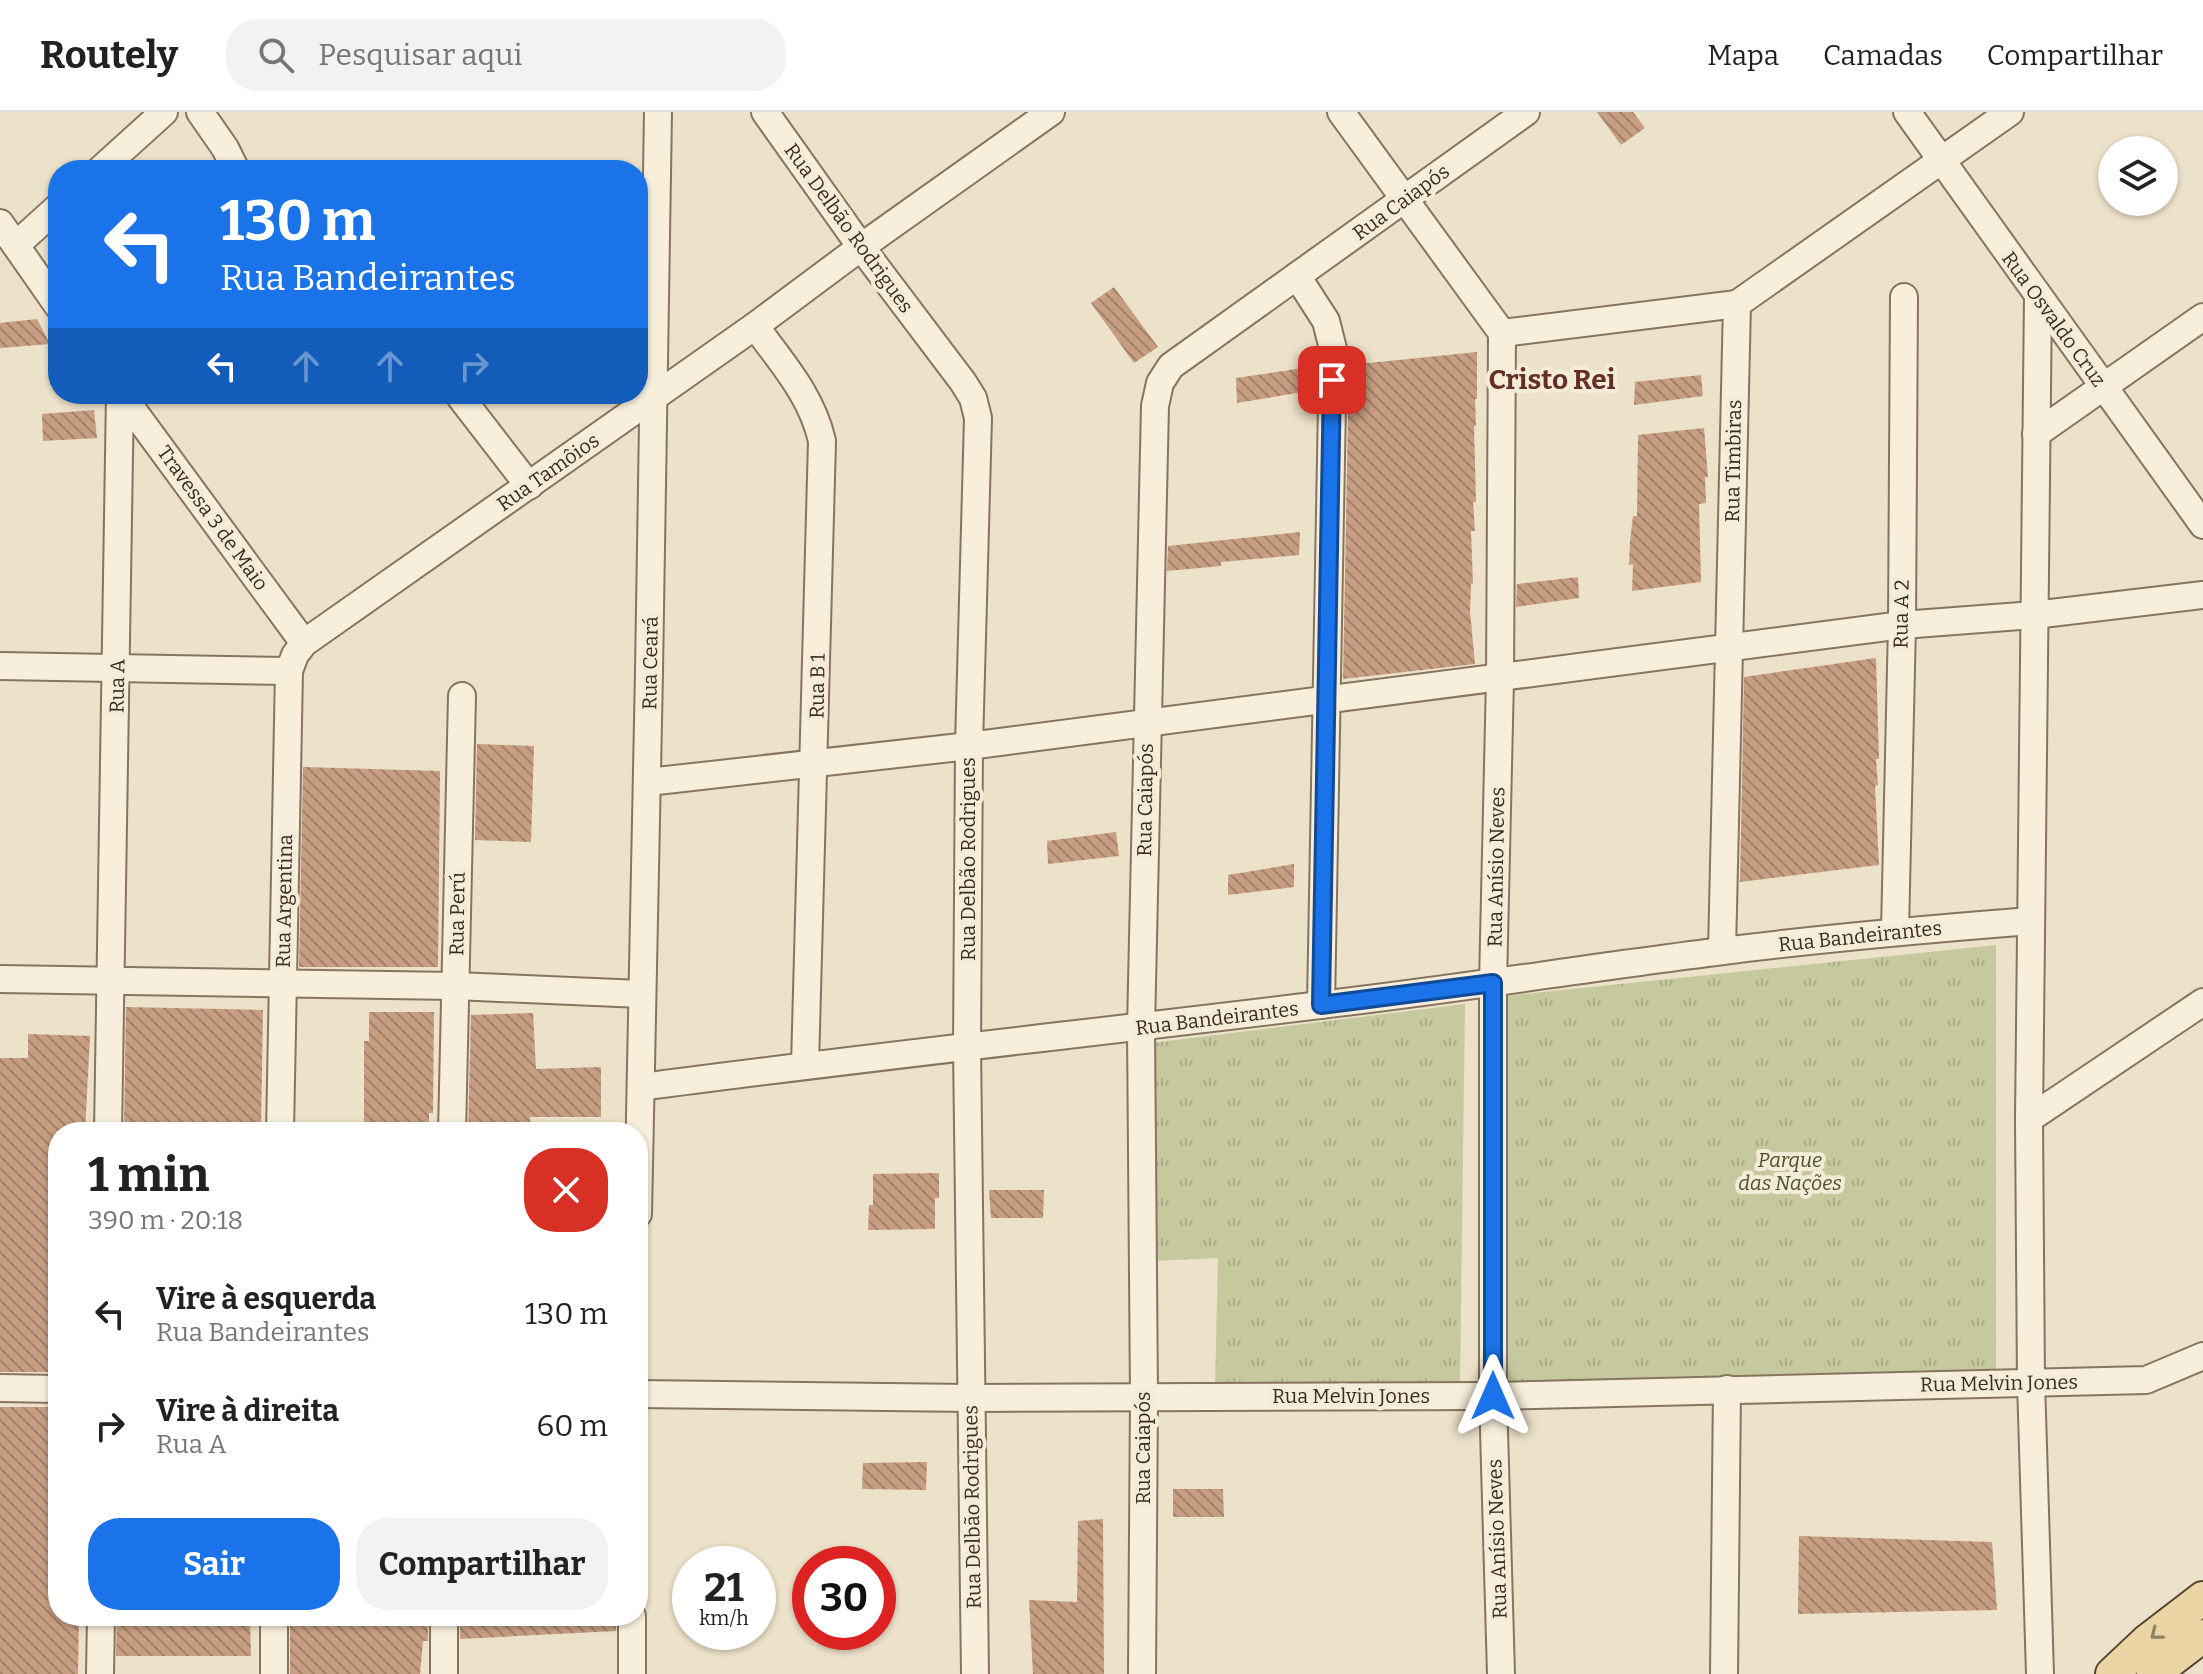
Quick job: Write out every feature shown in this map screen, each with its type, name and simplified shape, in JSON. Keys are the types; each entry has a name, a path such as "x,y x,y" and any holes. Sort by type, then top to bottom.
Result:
{"main road":[{"path":"2112,1674 2203,1598"},
{"path":"2153,1674 2202,1641"}],"street":[{"path":"111,160 164,112"},
{"path":"200,112 231,160"},
{"name":"Rua Ceará","path":"640,1122 658,112"},
{"name":"Rua Delbão Rodrigues","path":"765,112 861,247 963,382 973,398 978,418 969,746 967,1048 975,1674"},
{"name":"Rua Tamôios","path":"648,401 1051,112"},
{"path":"1341,112 1502,333 1737,304 2010,112"},
{"name":"Rua Caiapós","path":"1142,1674 1144,1397 1141,1028 1155,406 1160,383 1171,366 1526,112"},
{"name":"Rua Osvaldo Cruz","path":"1907,112 2203,525"},
{"path":"16,245 48,216"},
{"path":"0,223 48,291"},
{"path":"1297,276 1326,321 1333,349 1321,1005"},
{"name":"Rua A 2","path":"1895,931 1902,625 1904,297"},
{"path":"2038,297 2029,1119 2031,1382 2040,1674"},
{"name":"Rua Timbiras","path":"1722,951 1737,304"},
{"path":"2036,434 2203,317"},
{"name":"Rua B 1","path":"755,326 806,394 817,418 822,441 805,1065"},
{"name":"Rua Anísio Neves","path":"1501,1674 1493,1396 1493,983 1500,679 1502,333"},
{"name":"Rua A","path":"108,1122 121,404"},
{"name":"Travessa 3 de Maio","path":"128,404 304,643"},
{"path":"466,404 529,486"},
{"name":"Rua Tamôios","path":"289,671 304,643 644,404"},
{"path":"648,782 969,746 1902,625 2034,615 2203,595"},
{"path":"0,666 289,671"},
{"name":"Rua Argentina","path":"280,1122 289,671"},
{"name":"Rua Perú","path":"452,1122 462,696"},
{"name":"Rua Bandeirantes","path":"641,1087 805,1065 1141,1028 1722,951 1895,931 2031,921"},
{"path":"0,979 455,986 641,994"},
{"path":"2029,1119 2203,1002"},
{"name":"Rua Melvin Jones","path":"648,1394 970,1398 1493,1396 2146,1380 2203,1356"},
{"path":"0,1388 48,1389"},
{"path":"1724,1674 1727,1389"},
{"path":"100,1674 101,1626"},
{"path":"274,1626 274,1674"},
{"path":"444,1626 444,1674"},
{"path":"632,1626 632,1674"}],"green space":[{"name":"Parque das Nações","path":"1996,945 1996,1369 1508,1385 1505,996"},
{"path":"1465,1004 1460,1382 1215,1389 1218,1258 1149,1261 1152,1043"}],"building":[{"path":"1597,112 1633,112 1645,128 1621,145"},
{"path":"1114,287 1158,347 1134,363 1091,303"},
{"path":"37,319 48,344 0,348 0,323"},
{"path":"1477,352 1474,426 1476,502 1473,502 1475,531 1471,531 1473,584 1470,611 1475,664 1343,679 1349,365"},
{"path":"1303,368 1303,392 1237,403 1236,378"},
{"path":"1701,375 1703,396 1634,405 1635,382"},
{"path":"94,410 97,438 43,441 42,414"},
{"path":"1704,428 1708,477 1705,477 1706,503 1699,504 1701,582 1632,591 1633,564 1629,565 1633,516 1637,516 1638,435"},
{"path":"1300,532 1299,555 1221,562 1221,566 1167,571 1168,546"},
{"path":"1578,577 1579,598 1516,607 1517,584"},
{"path":"1876,658 1879,759 1876,759 1878,785 1875,786 1879,865 1740,882 1744,677"},
{"path":"477,744 534,746 531,842 475,840"},
{"path":"303,767 440,771 438,967 299,967"},
{"path":"1116,832 1119,856 1048,864 1047,841"},
{"path":"1294,864 1294,887 1228,895 1228,875"},
{"path":"126,1007 263,1010 261,1122 124,1122"},
{"path":"369,1012 434,1012 433,1113 429,1113 429,1122 364,1122 364,1041 369,1041"},
{"path":"533,1013 536,1069 601,1067 601,1117 530,1117 530,1122 468,1122 471,1015"},
{"path":"28,1034 90,1036 86,1122 48,1122 48,1372 0,1372 0,1058 28,1058"},
{"path":"939,1173 935,1229 868,1230 869,1205 873,1205 873,1174"},
{"path":"989,1190 1044,1190 1043,1218 991,1218"},
{"path":"0,1407 48,1407 48,1626 79,1626 78,1674 0,1674"},
{"path":"927,1462 926,1490 862,1489 863,1463"},
{"path":"1173,1489 1223,1489 1224,1517 1173,1517"},
{"path":"1103,1519 1104,1674 1033,1674 1029,1600 1077,1602 1078,1521"},
{"path":"1799,1536 1992,1542 1997,1610 1798,1614"},
{"path":"117,1626 250,1626 251,1656 116,1656"},
{"path":"290,1626 428,1626 428,1641 423,1641 420,1674 290,1674"},
{"path":"460,1626 616,1626 616,1631 460,1639"}],"district":[{"name":"Cristo Rei","path":"1552,379"}],"route":[{"path":"1332,380 1321,1005 1493,983 1493,1396"}]}
